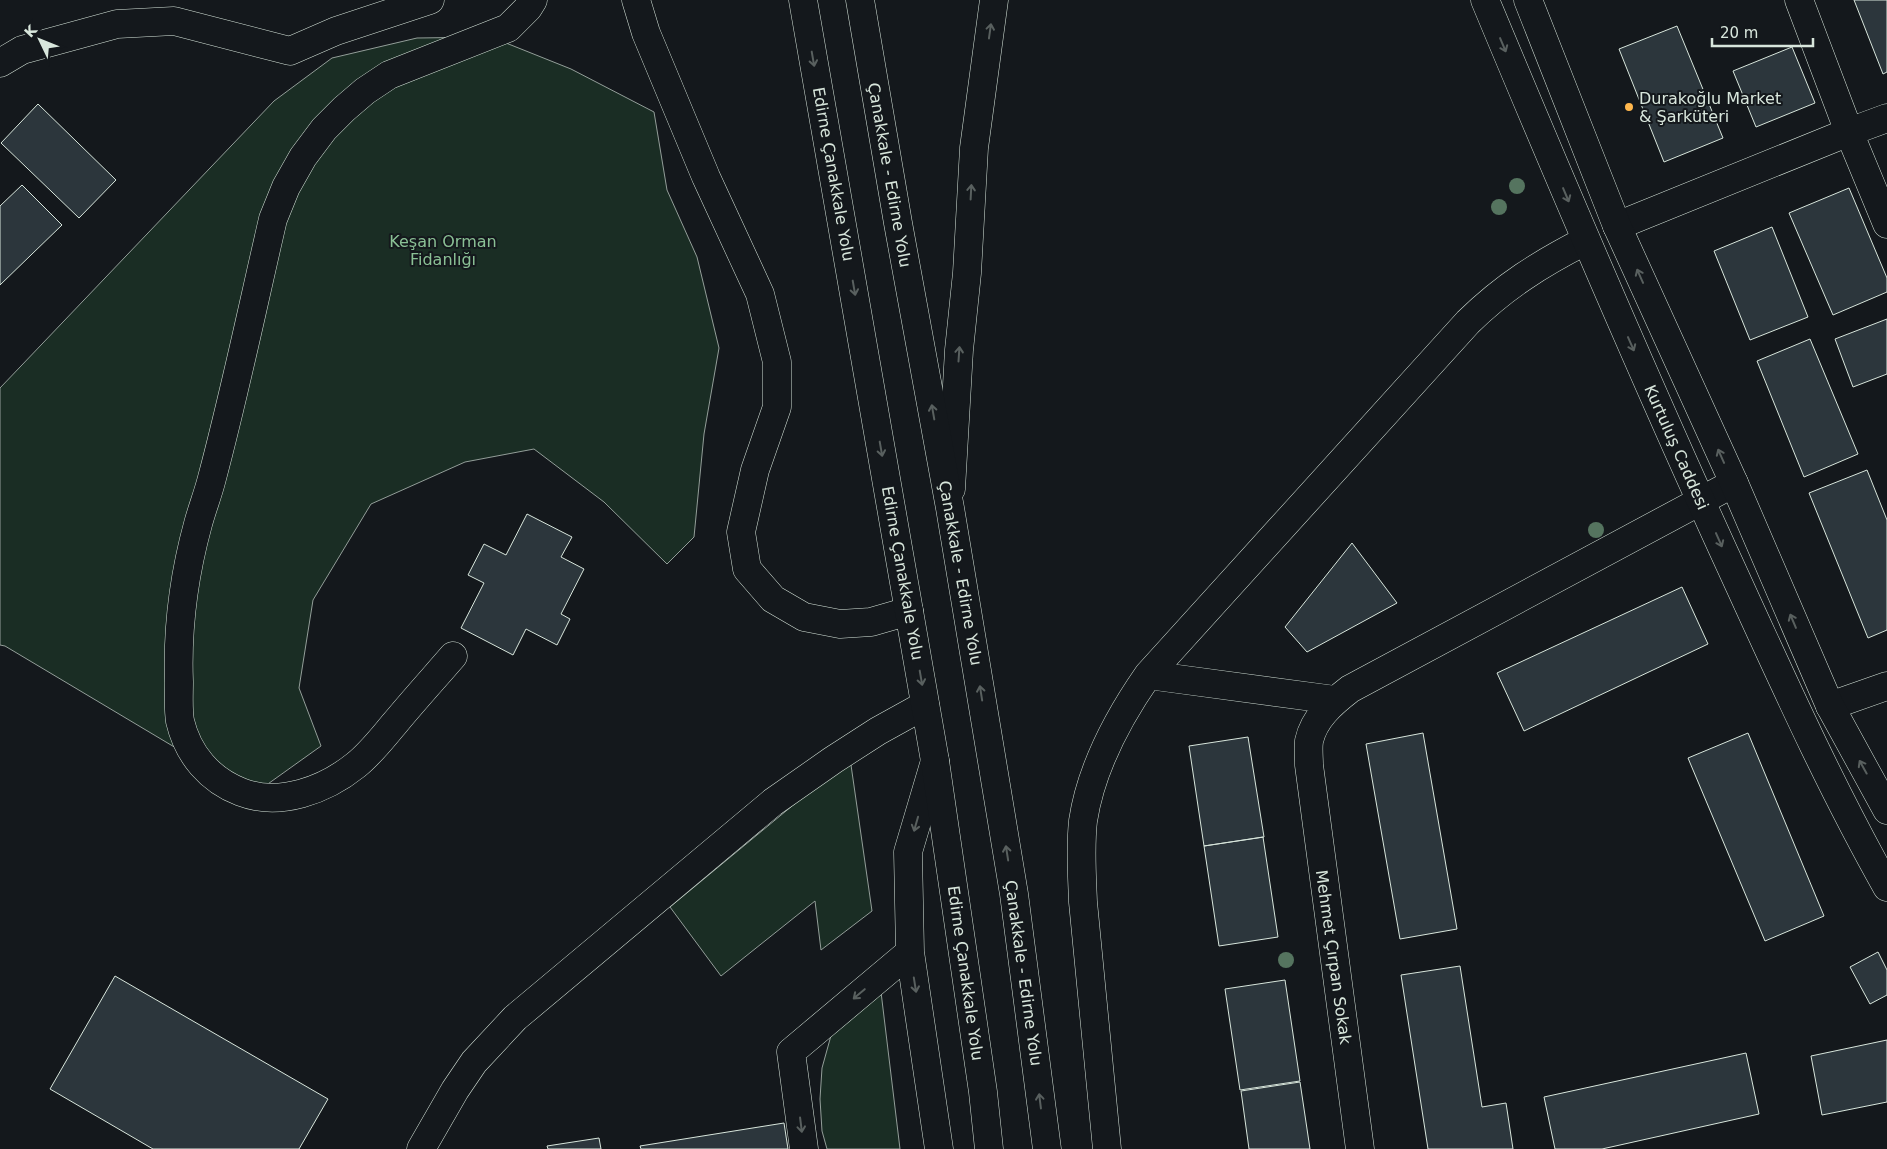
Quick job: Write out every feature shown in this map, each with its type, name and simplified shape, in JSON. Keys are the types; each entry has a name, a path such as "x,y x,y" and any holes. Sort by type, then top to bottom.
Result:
{"main road":[{"path":"0,63 22,50 117,24 174,21 290,51 336,31 430,0"},
{"path":"453,656 357,764 335,780 310,791 289,796 268,798 247,794 227,786 210,774 196,758 186,740 180,720 178,669 181,620 187,572 197,525 212,479 273,220 286,187 303,157 324,129 365,91 389,76 508,28 528,8 533,0"},
{"path":"636,0 646,33 706,177 760,294 777,362 777,407 755,470 741,532 747,569 773,599 804,617 840,624 871,622 909,611"},
{"name":"Çanakkale - Edirne Yolu","path":"860,0 950,508 1014,894 1047,1149"},
{"path":"950,508 974,148 994,0"},
{"name":"Kurtuluş Caddesi","path":"1485,0 1585,240 1700,500 1828,775 1887,887"},
{"path":"1528,0 1618,226 1734,483 1830,706 1887,810"},
{"path":"1799,0 1849,132 1887,224"},
{"name":"Edirne Çanakkale Yolu","path":"804,6 935,761 983,1092 989,1149"},
{"path":"1108,1149 1083,902 1081,861 1083,822 1090,790 1105,752 1128,704 1148,675 1468,322 1498,295 1532,269 1585,240 1887,118"},
{"name":"Mehmet Çırpan Sokak","path":"1360,1149 1309,765 1309,741 1318,719 1335,700 1350,689 1734,483"},
{"path":"1148,675 1335,700"},
{"path":"1830,706 1887,686"},
{"path":"421,1149 455,1090 474,1062 515,1018 773,802 833,760 925,705"},
{"path":"935,761 908,852 910,952 939,1149"},
{"path":"804,1149 791,1052 910,952"}],"green space":[{"name":"Keşan Orman Fidanlığı","path":"491,37 571,69 654,112 667,190 697,257 719,348 704,434 694,537 667,564 604,502 534,449 465,462 371,504 313,600 299,688 321,746 258,791 176,748 5,646 0,645 0,388 274,101 332,58 417,38"},
{"path":"850,758 872,911 821,950 815,901 721,976 670,907"},
{"path":"881,992 900,1149 827,1149 822,1131 820,1099 822,1068 832,1032"}],"building":[{"path":"1854,0 1887,0 1887,72 1883,74"},
{"path":"1677,26 1723,138 1664,162 1619,49"},
{"path":"1792,47 1815,103 1756,127 1733,71"},
{"path":"38,104 116,180 79,218 1,143"},
{"path":"22,185 62,225 0,285 0,206"},
{"path":"1849,188 1887,278 1887,292 1833,315 1789,213"},
{"path":"1772,227 1808,317 1750,340 1714,251"},
{"path":"1887,319 1887,374 1853,387 1835,339"},
{"path":"1810,339 1858,454 1804,477 1757,361"},
{"path":"1867,470 1887,520 1887,630 1868,638 1809,493"},
{"path":"527,514 572,537 561,557 584,569 561,614 570,619 557,645 526,629 513,655 461,628 484,583 468,575 484,544 506,555"},
{"path":"1352,543 1397,603 1307,652 1285,627"},
{"path":"1682,587 1708,644 1524,731 1497,673"},
{"path":"1423,733 1457,929 1400,939 1366,744"},
{"path":"1748,733 1824,916 1765,941 1688,758"},
{"path":"1248,737 1264,837 1204,846 1189,746"},
{"path":"1263,837 1278,937 1219,946 1204,846"},
{"path":"1878,952 1887,970 1887,995 1870,1004 1850,967"},
{"path":"1460,966 1482,1107 1506,1103 1513,1149 1428,1149 1401,975"},
{"path":"115,976 328,1099 299,1149 153,1149 50,1089"},
{"path":"1285,980 1300,1081 1240,1090 1225,989"},
{"path":"1887,1040 1887,1102 1822,1115 1811,1056"},
{"path":"1746,1053 1759,1114 1602,1149 1555,1149 1544,1097"},
{"path":"1300,1082 1310,1149 1249,1149 1241,1091"},
{"path":"784,1123 788,1149 641,1149 640,1146"},
{"path":"599,1138 601,1149 548,1149 547,1146"}],"place":[{"name":"Durakoğlu Market & Şarküteri","path":"1629,107"}]}
